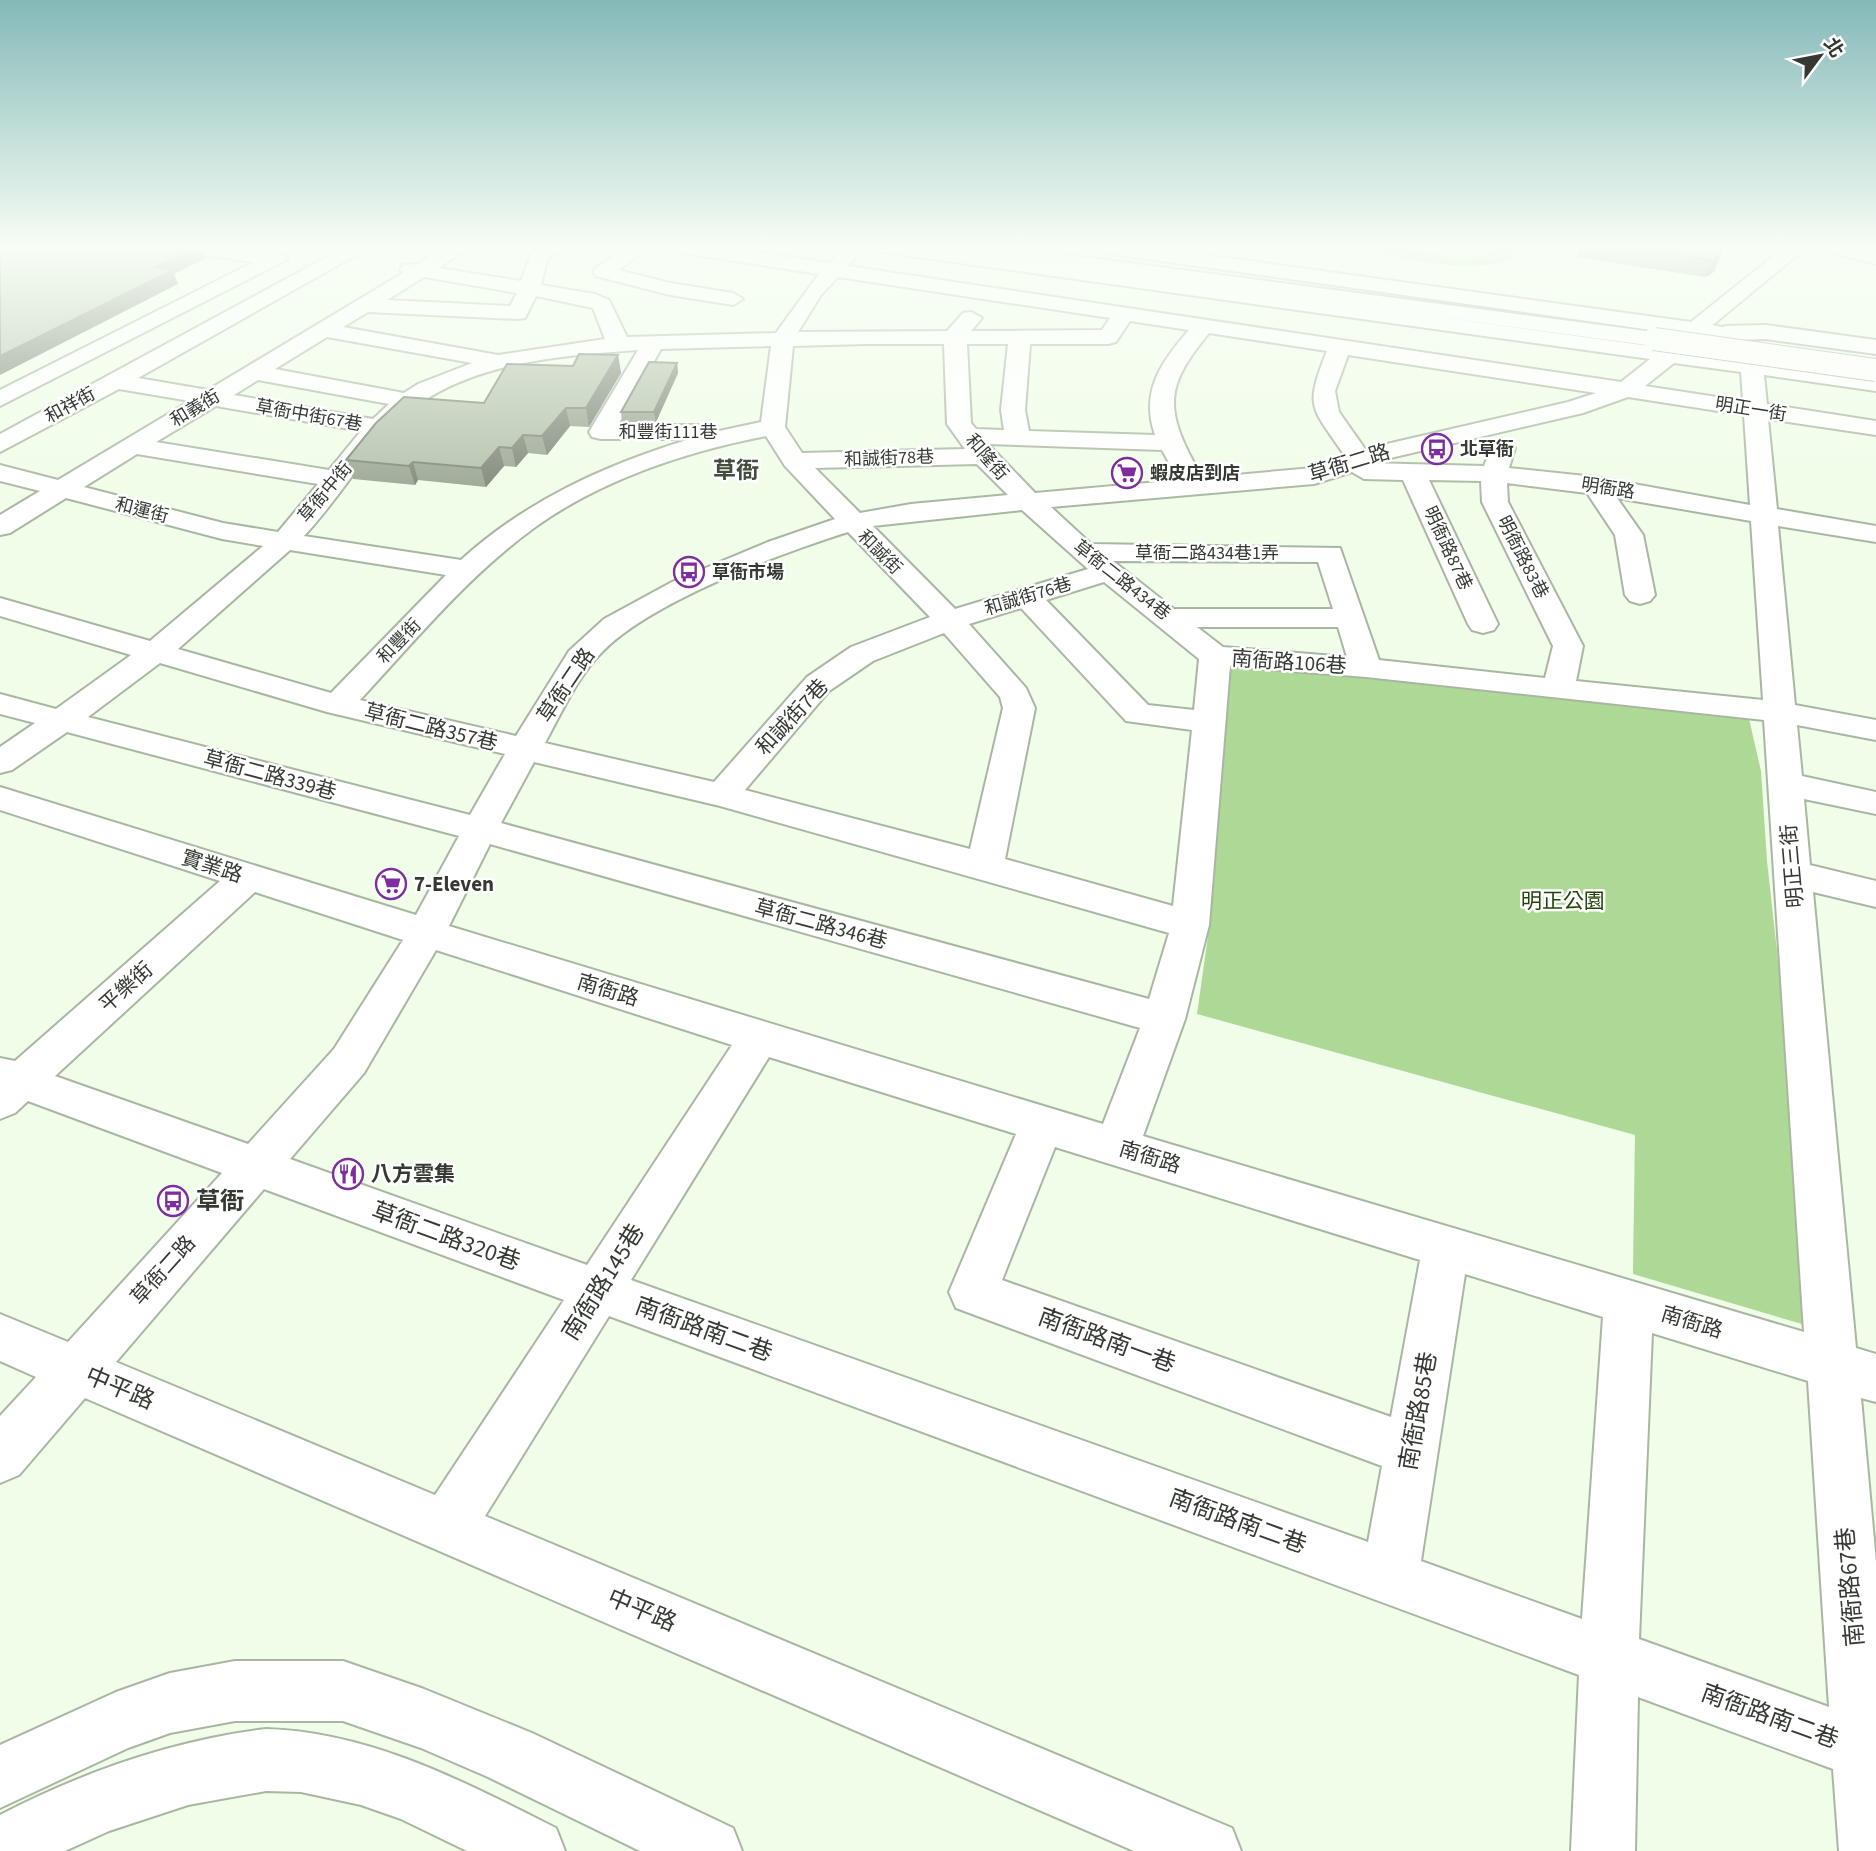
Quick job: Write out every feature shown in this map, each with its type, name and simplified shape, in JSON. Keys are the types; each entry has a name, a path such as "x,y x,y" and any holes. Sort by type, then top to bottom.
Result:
{"main road":[{"path":"0,399 142,332"},
{"name":"和祥街","path":"0,444 114,381 189,332"},
{"name":"和義街","path":"0,527 318,332"},
{"path":"335,332 491,362 507,332"},
{"path":"613,332 619,345"},
{"path":"773,427 783,339 787,332"},
{"name":"草衙中街","path":"0,762 156,653 286,539 379,427 410,401 424,390 491,362 654,341 955,335 1108,337 1111,332"},
{"path":"1195,488 1161,428 1160,393 1173,362 1199,332"},
{"name":"明正一街","path":"1245,332 1876,428"},
{"path":"1597,332 1876,370"},
{"path":"1629,332 1686,339 1751,332"},
{"path":"1644,332 1686,339 1712,361 1876,384"},
{"path":"1671,332 1876,360"},
{"name":"草衙二路","path":"0,1456 349,1060 377,1021 479,829 572,669 598,638 626,618 775,547 850,522 882,515 1314,477 1349,464 1575,408 1626,390 1693,332"},
{"path":"1769,332 1876,347"},
{"path":"1726,333 1876,353"},
{"name":"和隆街","path":"955,335 959,424 1030,503"},
{"path":"1018,438 1013,410 1020,337"},
{"name":"和豐街111巷","path":"654,341 601,432 736,432"},
{"path":"1339,347 1324,391 1327,412 1349,464"},
{"path":"1712,361 1750,359 1876,376"},
{"name":"明正三街","path":"1752,367 1792,874 1854,1371"},
{"path":"254,372 410,401"},
{"name":"草衙中街67巷","path":"114,381 379,427"},
{"name":"明衙路83巷","path":"1509,423 1494,474 1495,502 1568,646 1559,688"},
{"name":"和豐街","path":"338,705 468,570 527,521 587,488 736,432 773,427"},
{"name":"和誠街","path":"773,427 794,461 850,522 949,620 1015,695 1019,709 985,866"},
{"name":"和誠街78巷","path":"794,461 976,446 1018,438 1170,443"},
{"path":"132,446 335,479"},
{"name":"明衙路","path":"1349,464 1412,472 1494,474 1595,485 1876,534"},
{"name":"明衙路87巷","path":"1412,472 1483,624"},
{"name":"和運街","path":"0,473 222,531 286,539 468,570"},
{"path":"1595,485 1629,535 1640,595"},
{"name":"草衙二路434巷","path":"1030,503 1108,572 1170,618 1215,656"},
{"name":"草衙二路434巷1弄","path":"1084,552 1326,543 1366,668"},
{"name":"和誠街76巷","path":"949,620 1108,572"},
{"path":"1026,596 1138,715 1209,722"},
{"path":"0,607 338,705"},
{"path":"1170,618 1349,618"},
{"name":"和誠街7巷","path":"722,794 818,684 862,654 949,620"},
{"name":"南衙路106巷","path":"1117,1147 1164,1019 1190,925 1215,656 1366,668 1779,712"},
{"name":"草衙二路339巷","path":"0,704 479,829"},
{"name":"草衙二路357巷","path":"338,705 524,750"},
{"path":"1779,712 1876,730"},
{"path":"524,750 722,794 1190,925"},
{"path":"1785,784 1876,803"},
{"name":"實業路","path":"0,798 424,933"},
{"name":"草衙二路346巷","path":"479,829 1164,1019"},
{"path":"1792,874 1876,894"},
{"name":"平樂街","path":"7,1085 247,878"},
{"name":"南衙路","path":"424,933 759,1038 1854,1371"},
{"name":"南衙路145巷","path":"447,1527 759,1038"},
{"name":"草衙二路320巷","path":"7,1085 256,1167 598,1291"},
{"name":"南衙路南一巷","path":"1042,1124 973,1292 1411,1450"},
{"name":"南衙路85巷","path":"1390,1576 1446,1247"},
{"name":"南衙路南二巷","path":"598,1291 1390,1576 1869,1752"},
{"path":"1603,1851 1609,1657 1629,1303"},
{"name":"中平路","path":"0,1337 1209,1851"},
{"name":"南衙路67巷","path":"1854,1371 1871,1851"},
{"path":"0,1777 116,1722 170,1703 236,1691 343,1691 424,1719 510,1755 710,1851"},
{"path":"0,1850 46,1824 151,1786 240,1761 301,1761 373,1779 457,1812 533,1851"}],"green space":[{"name":"明正公園","path":"1226,665 1747,710 1761,771 1767,861 1819,1329 1633,1274 1635,1135 1197,1014 1210,922"}],"building":[{"path":"0,332 48,332 0,356"},
{"path":"579,354 618,355 586,408 566,408 542,436 523,435 512,448 499,447 481,468 413,462 409,466 346,460 376,423 404,397 484,403 507,364 573,366"},
{"path":"649,362 677,363 654,412 621,412"}],"place":[{"name":"北草衙","path":"1437,449"},
{"name":"蝦皮店到店","path":"1127,473"},
{"name":"草衙市場","path":"689,572"},
{"name":"7-Eleven","path":"391,884"},
{"name":"八方雲集","path":"348,1174"},
{"name":"草衙","path":"173,1201"}],"district":[{"name":"草衙","path":"736,470"}]}
